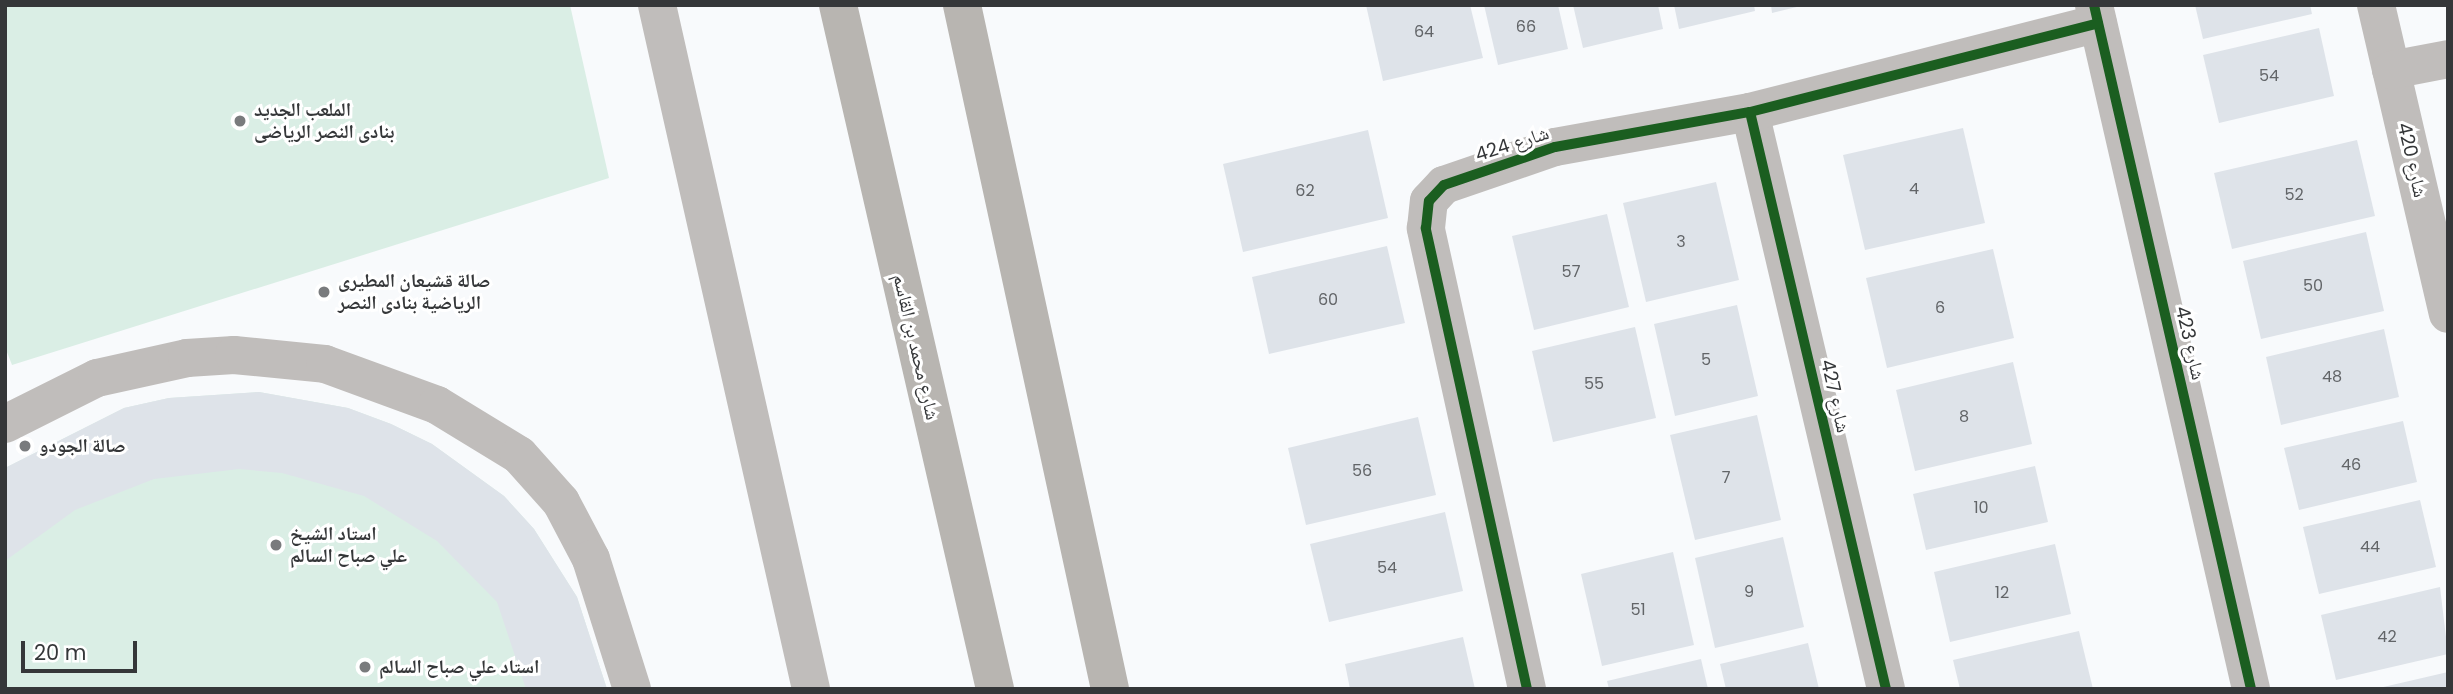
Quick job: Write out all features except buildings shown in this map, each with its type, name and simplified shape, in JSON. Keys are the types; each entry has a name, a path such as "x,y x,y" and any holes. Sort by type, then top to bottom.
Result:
{"main road":[{"name":"شارع محمد بن القاسم","path":"838,5 995,689"},
{"path":"962,5 1111,689"}],"street":[{"path":"657,5 811,689"},
{"name":"شارع 420","path":"2375,5 2448,314"},
{"name":"شارع 424","path":"1527,689 1426,228 1429,201 1444,185 1555,147 1750,112 2096,14"},
{"name":"شارع 423","path":"2096,14 2251,689"},
{"path":"2391,70 2448,59"},
{"name":"شارع 427","path":"1750,112 1886,689"},
{"path":"5,424 97,378 187,358 234,355 325,364 437,405 519,455 561,502 591,559 632,689"}],"green space":[{"path":"5,5 570,5 609,178 12,365 5,347"},
{"name":"استاد الشيخ علي صباح السالم","path":"259,392 348,408 391,424 432,444 504,496 534,529 577,597 607,689 5,689 5,468 124,408 169,398"}],"cycle path":[{"path":"2094,5 2251,689"},
{"path":"1527,689 1426,228 1429,201 1444,185 1555,147 1750,112 2098,23"},
{"path":"1750,112 1886,689"}],"place":[{"name":"الملعب الجديد بنادى النصر الرياضى","path":"240,121"},
{"name":"صالة قشيعان المطيرى الرياضية بنادى النصر","path":"324,292"},
{"name":"صالة الجودو","path":"25,446"},
{"name":"استاد الشيخ علي صباح السالم","path":"276,545"},
{"name":"استاد علي صباح السالم","path":"365,667"}]}
